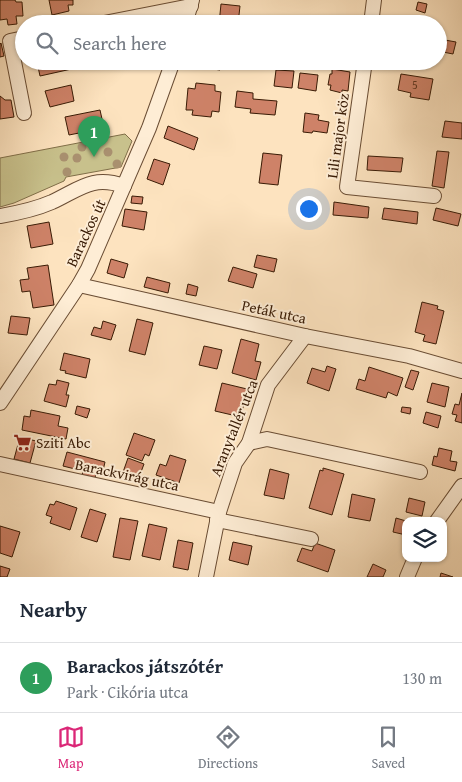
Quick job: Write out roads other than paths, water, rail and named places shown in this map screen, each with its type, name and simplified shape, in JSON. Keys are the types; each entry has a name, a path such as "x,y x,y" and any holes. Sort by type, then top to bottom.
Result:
{"street":[{"path":"372,15 374,0"},
{"path":"139,15 192,3"},
{"path":"188,15 192,3"},
{"path":"15,40 10,41 15,67"},
{"path":"16,70 24,113"},
{"name":"Barackos út","path":"0,403 79,285 124,186 155,112 170,70"},
{"name":"Lili major köz","path":"364,70 347,187 434,196"},
{"path":"0,216 36,208 78,188 97,182 106,181 124,186"},
{"name":"Peták utca","path":"79,285 305,336 410,356 462,371"},
{"name":"Aranytallér utca","path":"206,577 218,516 235,463 249,443 268,385 305,336"},
{"path":"249,443 267,439 420,472"},
{"name":"Barackvirág utca","path":"0,464 311,539"},
{"path":"440,517 462,486"},
{"path":"407,577 413,562"}],"place":[{"name":"Barackos játszótér","path":"94,157"},
{"name":"Sziti Abc","path":"22,443"}]}
